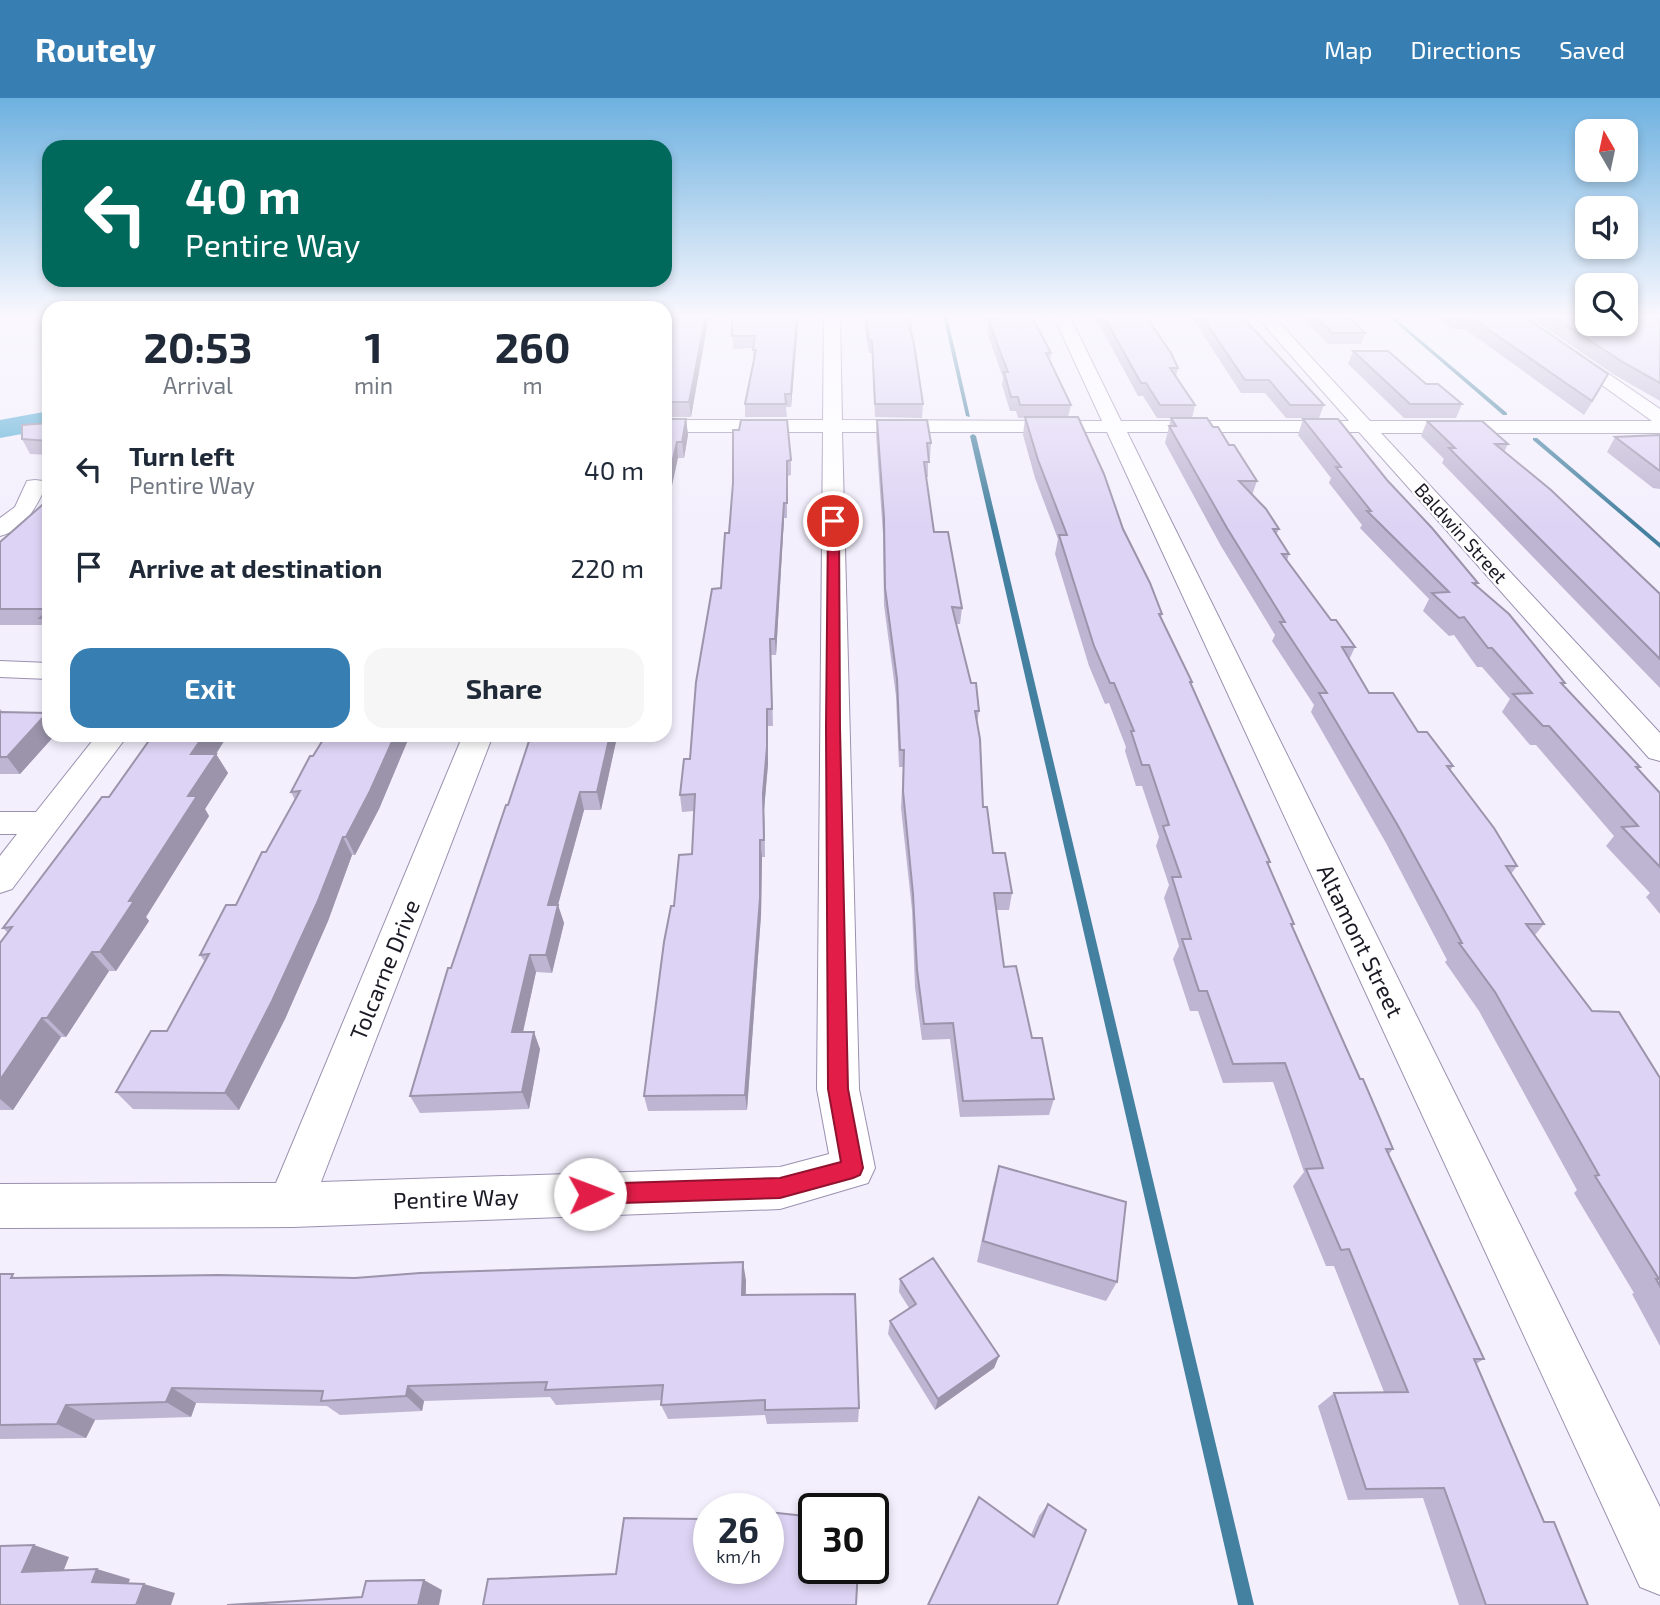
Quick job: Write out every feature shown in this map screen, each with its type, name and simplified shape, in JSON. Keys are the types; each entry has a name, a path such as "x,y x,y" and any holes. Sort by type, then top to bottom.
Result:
{"street":[{"name":"Pentire Way","path":"0,1206 114,1208 290,1204 780,1188 853,1168 838,1089 831,385"},
{"name":"Altamont Street","path":"1094,385 1660,1567"},
{"name":"Baldwin Street","path":"1326,385 1660,751"},
{"path":"1613,385 1660,418"},
{"path":"672,426 1660,427"},
{"path":"0,529 24,510 35,486"},
{"path":"0,669 42,671"},
{"path":"0,880 108,742"},
{"name":"Tolcarne Drive","path":"290,1204 475,742"},
{"path":"0,823 45,823"}],"building":[{"path":"672,385 692,385 689,402 672,402"},
{"path":"749,385 792,385 791,394 785,394 786,404 745,404"},
{"path":"874,385 920,385 923,404 875,404"},
{"path":"1008,385 1062,385 1071,405 1020,405 1018,397 1011,397"},
{"path":"1147,385 1182,385 1195,405 1160,405"},
{"path":"1273,385 1306,385 1324,405 1290,405"},
{"path":"1390,385 1440,385 1462,404 1410,404"},
{"path":"1569,385 1601,385 1592,401"},
{"path":"1025,417 1078,417 1104,474 1123,529 1150,583 1162,614 1159,614 1192,682 1270,862 1267,862 1294,924 1291,924 1393,1149 1386,1149 1484,1359 1474,1359 1544,1522 1554,1522 1588,1605 1486,1605 1444,1488 1366,1489 1334,1393 1408,1392 1349,1249 1341,1250 1306,1169 1323,1168 1285,1063 1233,1064 1207,991 1199,991 1182,939 1191,939 1172,877 1181,877 1163,826 1169,825 1149,765 1142,765 1131,731 1134,731 1114,683 1110,683 1094,646 1059,535 1067,535 1038,460"},
{"path":"1171,418 1207,418 1213,427 1218,427 1229,445 1234,445 1257,481 1239,481 1266,509 1279,529 1273,529 1289,554 1282,554 1331,620 1336,620 1355,647 1342,647 1369,693 1393,693 1418,732 1427,732 1453,766 1447,766 1494,828 1517,866 1506,866 1544,924 1526,924 1592,1011 1619,1012 1660,1078 1660,1286 1656,1279 1659,1279 1595,1176 1599,1175 1495,992 1459,943 1462,943 1397,824 1319,693 1327,693 1280,622 1285,622 1169,426 1176,426"},
{"path":"672,419 686,419 682,442 677,442 672,463"},
{"path":"1303,419 1338,419 1387,480 1478,583 1473,583 1509,614 1565,683 1561,683 1640,767 1636,767 1660,793 1660,867 1622,827 1638,826 1549,726 1543,726 1513,694 1532,693 1492,648 1488,648 1464,617 1459,618 1432,593 1449,592 1367,511 1371,511"},
{"path":"741,420 787,420 791,460 787,461 787,503 784,503 775,639 770,639 772,709 767,709 764,840 760,840 760,898 745,1095 644,1096 664,942 671,906 674,906 679,855 692,854 695,794 680,795 684,759 690,759 696,682 712,589 721,588 725,533 729,533 733,483 733,430 739,430"},
{"path":"877,420 927,420 931,443 927,443 929,462 924,462 934,532 948,532 962,608 952,607 971,683 976,683 979,711 975,711 980,739 983,807 987,807 993,853 1005,853 1012,893 994,893 1004,967 1016,966 1032,1038 1042,1038 1054,1099 963,1101 953,1023 924,1024 917,970 903,791 904,750 900,750 897,679 885,588 884,518"},
{"path":"1427,421 1482,421 1508,444 1495,444 1551,490 1660,594 1660,659 1449,448 1455,448"},
{"path":"42,424 42,440 22,439 22,425"},
{"path":"1660,435 1660,471 1615,437"},
{"path":"42,505 42,609 0,609 0,542"},
{"path":"0,712 42,713 42,718 7,757 0,757"},
{"path":"148,742 199,742 191,754 216,754 188,796 197,796 129,901 134,901 100,952 92,952 47,1018 42,1018 0,1080 0,943 12,927 3,928 102,797 109,797"},
{"path":"322,742 392,742 370,791 346,837 343,837 317,903 272,1001 225,1093 116,1092 151,1031 167,1031 209,954 200,955 226,905 236,905 262,852 266,852 300,791 291,792 310,756 313,756"},
{"path":"529,742 608,742 597,792 580,792 548,905 558,905 546,955 530,955 512,1032 534,1032 522,1092 410,1096 448,968 451,968"},
{"path":"999,1166 1126,1202 1117,1282 983,1241"},
{"path":"933,1258 999,1356 938,1399 890,1321 916,1304 900,1279"},
{"path":"743,1262 742,1295 855,1294 859,1408 765,1410 765,1400 661,1405 663,1385 545,1390 547,1382 408,1386 406,1396 321,1401 323,1391 172,1388 166,1402 66,1405 57,1424 0,1425 0,1274 13,1274 11,1278 218,1275 355,1278 420,1273"},
{"path":"979,1497 1034,1537 1048,1504 1086,1530 1057,1605 928,1605"},
{"path":"784,1514 798,1515 798,1584 857,1584 856,1605 483,1605 488,1579 616,1574 624,1518 693,1519 693,1584 784,1584"},
{"path":"34,1545 22,1572 97,1569 92,1582 144,1584 136,1605 0,1605 0,1546"},
{"path":"424,1580 418,1605 227,1605 362,1597 366,1581"}],"waterway":[{"path":"961,385 968,416"},
{"path":"1471,385 1505,414"},
{"path":"0,429 42,421"},
{"path":"973,436 1246,1605"},
{"path":"1535,439 1660,546"}],"route":[{"path":"590,1194 780,1188 853,1168 838,1089 833,521"}]}
